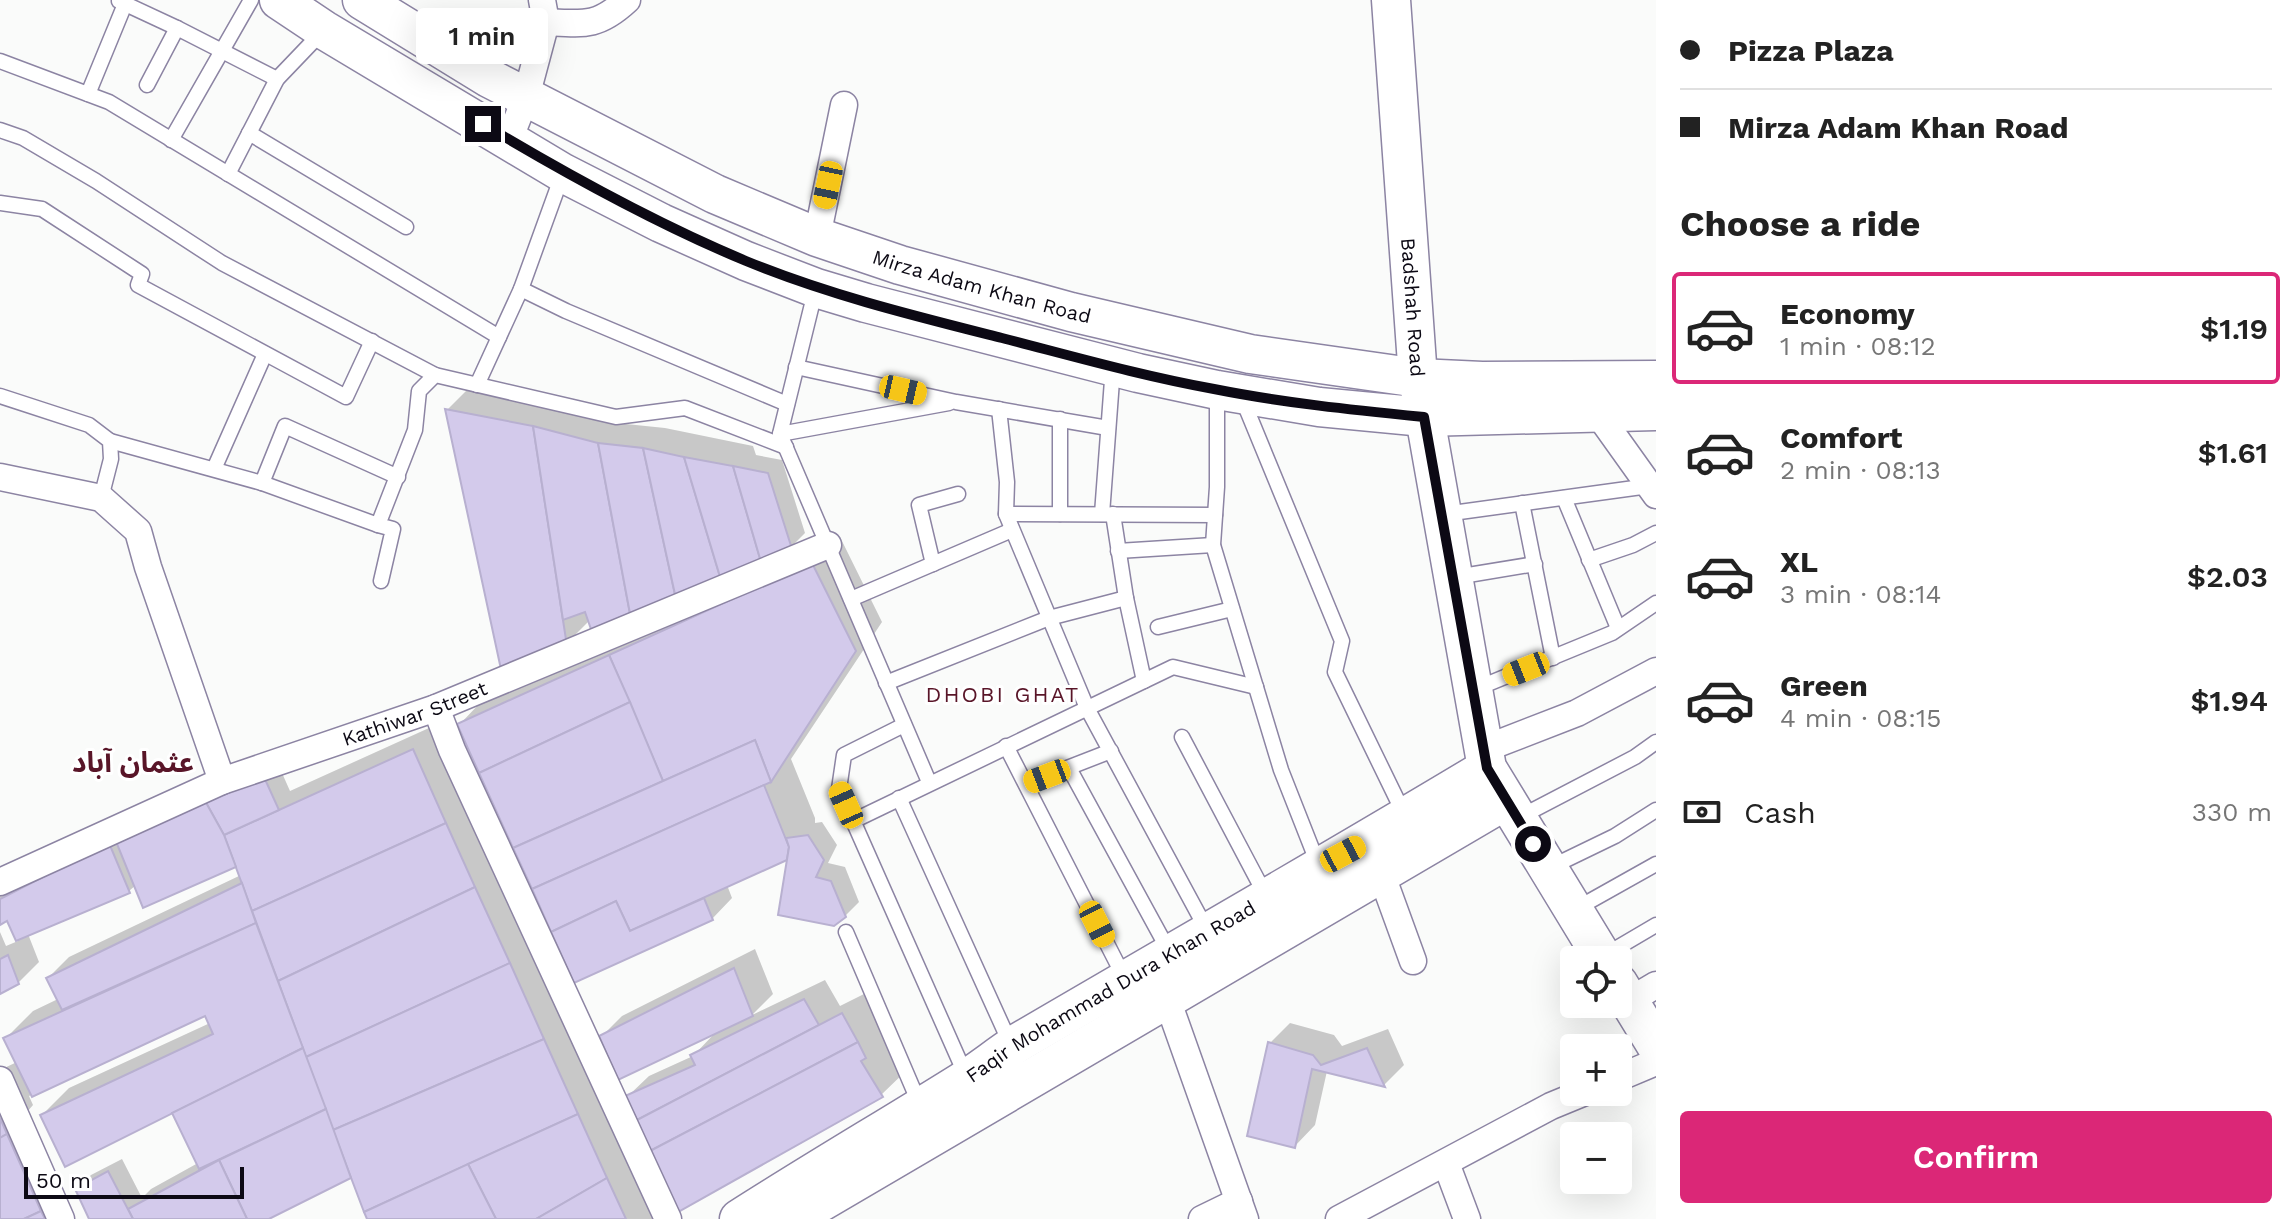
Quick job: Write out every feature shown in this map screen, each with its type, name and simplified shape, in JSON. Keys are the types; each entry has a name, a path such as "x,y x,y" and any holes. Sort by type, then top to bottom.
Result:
{"main road":[{"path":"279,0 563,173 661,223 816,288 1113,367 1229,392 1319,407 1424,417 1656,411"},
{"name":"Mirza Adam Khan Road","path":"362,0 489,78 715,194 817,237 900,265 1071,312 1250,354 1418,378 1552,382 1656,380"},
{"name":"Badshah Road","path":"1391,0 1418,378 1473,690 1499,784 1574,911 1599,946"},
{"name":"Faqir Mohammad Dura Khan Road","path":"739,1219 1012,1047 1171,956 1266,897 1406,817 1499,784"},
{"name":"Faqir Mohammad Dura Khan Road","path":"792,1219 1381,873 1499,784"},
{"name":"Badshah Road","path":"1632,997 1655,1044"}],"street":[{"path":"509,140 526,97 544,11 588,24 614,12 627,0"},
{"path":"817,237 844,105"},
{"path":"1596,411 1653,490"},
{"path":"0,477 101,498 138,531 222,781"},
{"name":"Kathiwar Street","path":"0,882 222,781 436,708 828,545"},
{"path":"1499,784 1577,713 1656,671"},
{"path":"436,708 452,750 668,1219"},
{"path":"1381,873 1413,961"},
{"path":"1167,999 1242,1210 1202,1219"},
{"path":"1632,1065 1655,1044"},
{"path":"0,1080 61,1219"},
{"path":"1339,1219 1560,1102"},
{"path":"1446,1163 1467,1219"}],"lane":[{"path":"171,140 251,0"},
{"path":"88,94 121,2 277,79"},
{"path":"147,85 177,28"},
{"path":"228,174 277,79 324,30"},
{"path":"0,61 109,102 499,337"},
{"path":"0,130 23,138 96,181 222,263 435,375 616,417 685,408 783,441 956,402"},
{"path":"249,133 406,227"},
{"path":"477,385 521,289 563,173"},
{"path":"0,203 42,209 142,274 138,285 346,397 372,341"},
{"path":"816,288 787,404 783,441 929,782"},
{"path":"521,289 787,404"},
{"path":"214,469 265,354"},
{"path":"796,367 956,402 1108,428"},
{"path":"1113,367 1108,428 1107,514 1118,551 1144,681"},
{"path":"378,525 415,430 419,391 435,375"},
{"path":"1229,392 1213,545 1281,770 1319,867"},
{"path":"1229,392 1342,641 1335,672 1406,817"},
{"path":"0,396 89,425 110,441 262,483 393,529 381,581"},
{"path":"999,409 1007,482 1006,514 1012,530 1087,708 1208,933"},
{"path":"1060,419 1060,514"},
{"path":"262,483 285,426 398,477"},
{"path":"101,498 111,459 110,441"},
{"path":"1440,514 1653,490"},
{"path":"933,564 919,505 958,494"},
{"path":"1564,498 1618,628"},
{"path":"1522,503 1553,658"},
{"path":"1006,514 1215,515"},
{"path":"851,599 1012,530"},
{"path":"1589,560 1633,545 1656,533"},
{"path":"1118,551 1213,545"},
{"path":"1452,578 1535,564"},
{"path":"886,683 1049,618 1126,598"},
{"path":"1473,690 1618,628 1656,603"},
{"path":"1158,627 1232,609"},
{"path":"853,821 1173,667 1256,687"},
{"path":"904,725 844,755 839,789 967,1078"},
{"path":"1182,737 1266,897"},
{"path":"1499,784 1635,757 1656,742"},
{"path":"1006,746 1126,981"},
{"path":"1026,784 1111,751"},
{"path":"1069,768 1171,956"},
{"path":"899,798 1012,1047"},
{"path":"1548,869 1615,836 1656,810"},
{"path":"1574,911 1656,864"},
{"path":"1632,962 1656,925"},
{"path":"846,932 920,1106"}],"building":[{"path":"445,409 533,426 567,646 502,674"},
{"path":"533,426 598,443 631,619 593,635 585,612 563,620"},
{"path":"598,443 643,448 676,599 631,619"},
{"path":"643,448 684,457 721,580 676,599"},
{"path":"684,457 733,466 761,562 721,580"},
{"path":"733,466 768,473 792,549 761,562"},
{"path":"812,563 856,651 771,782 755,740 663,781 609,655"},
{"path":"609,655 630,702 479,773 457,724"},
{"path":"630,702 663,781 513,848 479,773"},
{"path":"755,740 771,782 532,889 513,848"},
{"path":"413,749 446,823 252,911 224,835"},
{"path":"264,777 279,810 224,835 204,799"},
{"path":"764,785 789,847 787,860 630,931 616,901 551,932 532,889"},
{"path":"204,799 224,835 236,867 143,908 115,839"},
{"path":"446,823 475,887 278,981 252,911"},
{"path":"808,835 824,860 816,877 831,881 846,917 834,926 778,915 789,847 786,838"},
{"path":"109,843 130,893 16,941 7,921 0,925 0,899"},
{"path":"242,883 256,923 62,1010 46,978"},
{"path":"475,887 510,963 306,1057 278,981"},
{"path":"704,898 713,920 574,983 551,932 616,901 630,931"},
{"path":"256,923 303,1048 65,1167 40,1115 213,1034 205,1016 32,1097 3,1038"},
{"path":"8,955 19,984 0,994 0,959"},
{"path":"510,963 544,1039 333,1130 306,1057"},
{"path":"734,968 753,1016 618,1080 599,1036"},
{"path":"804,999 819,1025 637,1120 625,1096 695,1065 690,1055"},
{"path":"842,1013 858,1042 650,1151 637,1120"},
{"path":"544,1039 578,1114 364,1212 333,1130"},
{"path":"858,1042 866,1058 861,1061 883,1097 678,1212 650,1151"},
{"path":"1268,1042 1313,1055 1321,1065 1367,1048 1385,1087 1312,1069 1295,1148 1247,1136"},
{"path":"303,1048 326,1109 199,1169 172,1113"},
{"path":"326,1109 351,1178 269,1219 247,1219 219,1160"},
{"path":"578,1114 607,1178 536,1219 496,1219 468,1164"},
{"path":"0,1118 7,1134 0,1138"},
{"path":"7,1134 41,1211 24,1219 0,1219 0,1138"},
{"path":"219,1160 247,1219 133,1219 128,1209"},
{"path":"468,1164 496,1219 367,1219 364,1212"},
{"path":"108,1171 133,1219 89,1219 75,1189"},
{"path":"607,1178 626,1219 536,1219"},
{"path":"41,1211 45,1219 24,1219"}],"district":[{"name":"DHOBI GHAT","path":"1003,694"},
{"name":"عثمان آباد","path":"133,762"}],"route":[{"path":"483,124 563,173 661,223 816,288 1065,355 1217,390 1319,407 1424,417 1487,768 1533,844"}]}
